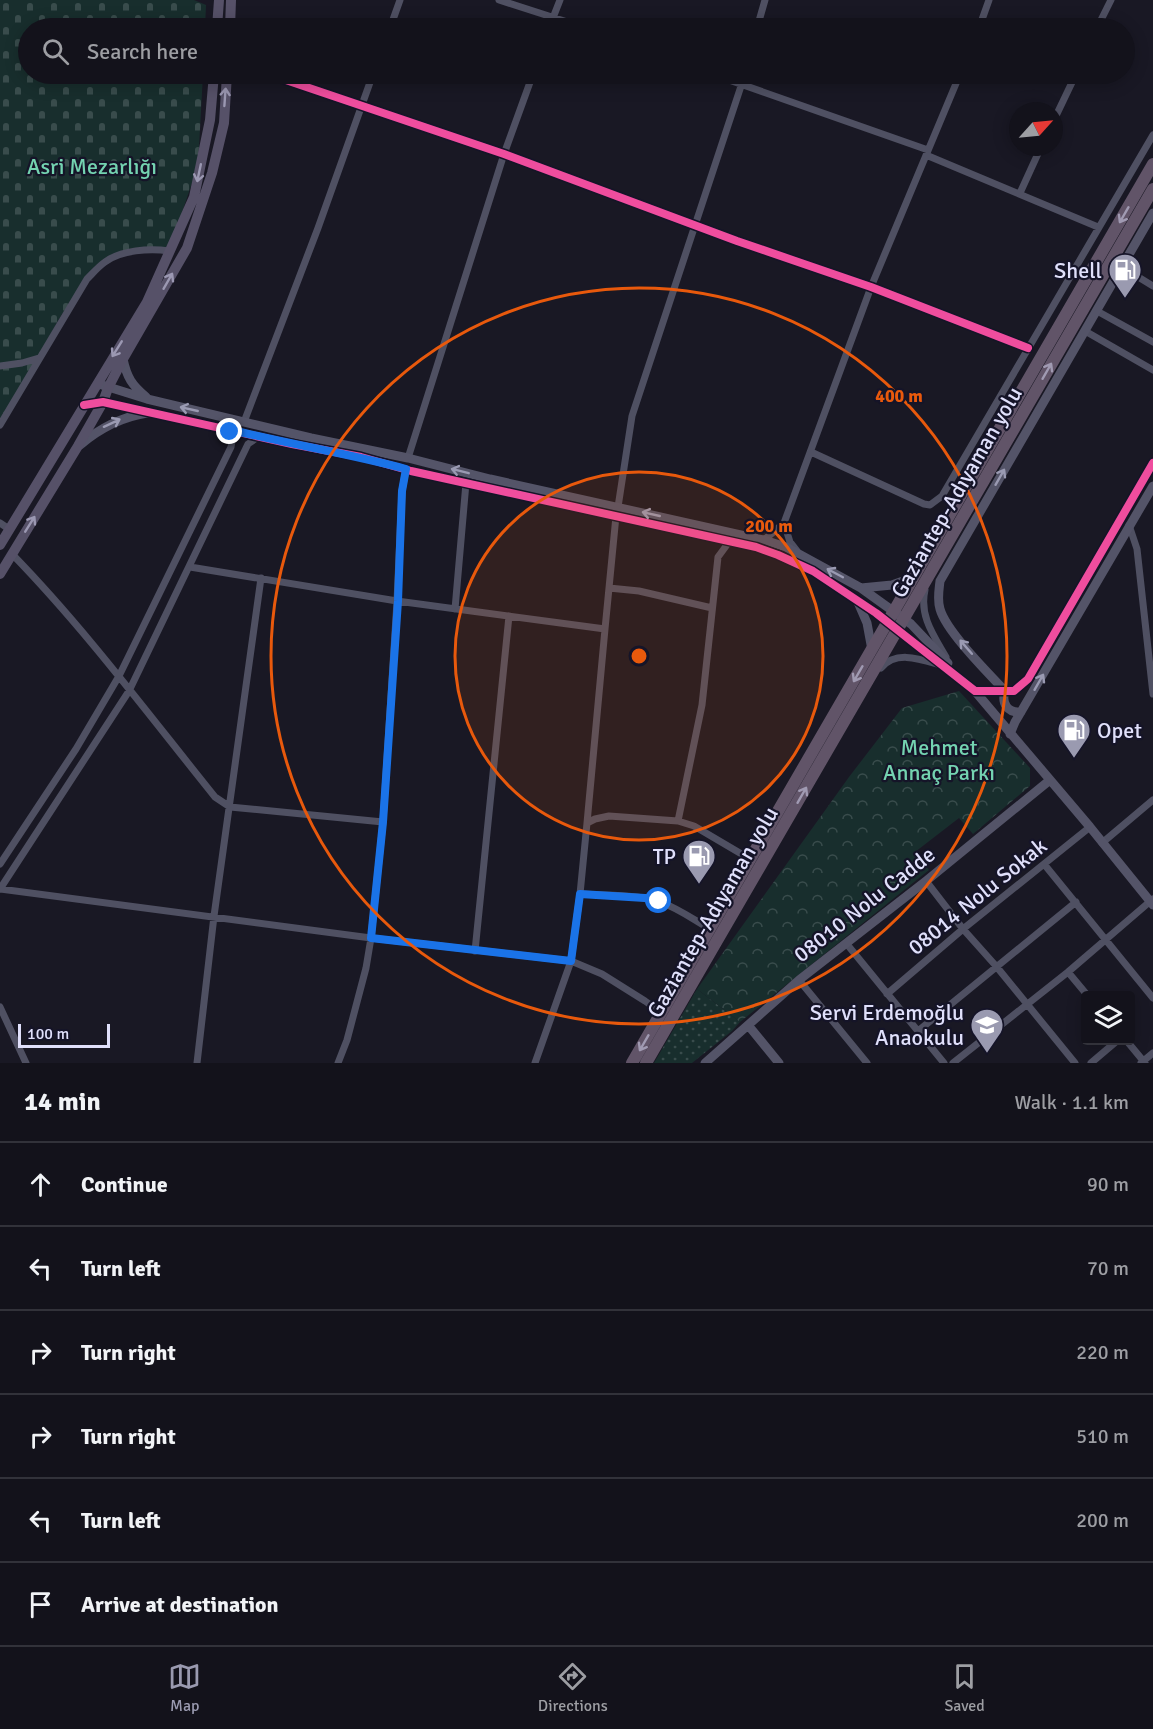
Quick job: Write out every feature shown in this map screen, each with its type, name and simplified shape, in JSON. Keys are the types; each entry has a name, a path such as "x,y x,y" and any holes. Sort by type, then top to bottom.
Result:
{"highway":[{"name":"Gaziantep-Adıyaman yolu","path":"646,1063 867,684 914,577 1153,164"},
{"name":"Gaziantep-Adıyaman yolu","path":"632,1063 872,650 929,574 1153,189"}],"main road":[{"path":"218,18 219,0"},
{"path":"230,18 231,0"},
{"path":"0,545 5,526 84,405 147,302 194,197 210,120 213,84"},
{"path":"0,574 78,447 123,359 187,248 212,173 224,123 226,84"}],"street":[{"path":"394,18 400,0"},
{"path":"499,0 557,18"},
{"path":"554,17 560,0"},
{"path":"760,18 765,0"},
{"path":"983,18 989,0"},
{"path":"1103,18 1111,0"},
{"path":"297,84 504,154 695,226 871,287 1028,348"},
{"path":"244,422 318,228 369,84"},
{"path":"408,458 504,154 529,84"},
{"path":"535,1063 571,961 580,894 617,511 632,416 742,84 927,152 1098,227"},
{"path":"764,540 784,523 871,287 956,84"},
{"path":"1063,102 1071,84"},
{"path":"811,452 924,504 930,505 942,496 1153,135"},
{"path":"1020,193 1037,156"},
{"path":"1005,692 957,637 945,619 940,609 938,594 940,581 1153,213"},
{"path":"0,425 87,279 105,261 122,254 160,249 169,251"},
{"path":"1122,267 1153,286"},
{"path":"1097,311 1153,342"},
{"path":"1085,331 1151,369 1153,358"},
{"path":"0,366 39,358"},
{"path":"123,359 132,385 147,399"},
{"path":"96,383 147,399 311,438 408,458 729,542 756,547 813,572 857,600 896,620"},
{"path":"84,405 103,402 361,457 466,483 764,540 786,547 861,588 975,692 1152,901 1068,972 953,1063"},
{"path":"78,447 97,431 120,419 152,412"},
{"path":"0,864 76,749 119,676 231,447 232,441 228,429"},
{"path":"259,437 254,438 248,444 129,691 0,889 371,938 571,961 602,974 662,1013"},
{"path":"975,692 1014,690 1028,679 1153,463"},
{"path":"338,1063 347,1040 366,968 371,938 383,822 398,601 402,491 406,469"},
{"path":"455,609 466,483"},
{"path":"1010,734 1153,486"},
{"path":"784,523 790,542 798,553"},
{"path":"1129,525 1137,549 1153,694"},
{"path":"678,821 702,705 718,556 729,542"},
{"path":"12,554 37,579 119,676 215,796 230,807 383,822"},
{"path":"190,567 398,601 605,629"},
{"path":"929,574 924,596 924,612 948,667"},
{"path":"861,588 892,585 914,577"},
{"path":"197,1063 214,916 261,578"},
{"path":"609,588 639,591 712,608"},
{"path":"857,600 867,623 872,650"},
{"path":"475,951 509,616"},
{"path":"867,684 886,662 899,658 910,657 948,667"},
{"path":"1005,692 1003,699 1009,711 1021,712"},
{"name":"08010 Nolu Cadde","path":"705,1063 799,980 1050,780"},
{"path":"1102,843 1153,800"},
{"path":"587,823 609,816 678,821 694,826 750,859"},
{"name":"08014 Nolu Sokak","path":"887,994 963,929 1090,827"},
{"path":"1044,864 1153,998"},
{"path":"926,881 1075,1063"},
{"path":"580,894 659,901 710,929"},
{"path":"918,1031 1076,902"},
{"path":"846,943 944,1063"},
{"path":"1068,972 1084,991"},
{"path":"799,980 867,1063"},
{"path":"0,1007 26,1063"},
{"path":"748,1025 779,1063"},
{"path":"1091,1063 1113,1045"},
{"path":"1129,1045 1143,1062 1153,1053"}],"green space":[{"name":"Asri Mezarlığı","path":"0,0 194,0 206,5 205,18 18,18 18,84 202,84 198,165 169,251 121,254 105,261 62,314 0,423"},
{"name":"Mehmet Annaç Parkı","path":"959,691 1030,768 1030,786 973,834 959,818 915,852 929,870 740,1022 697,989 849,777 902,708"},
{"path":"697,989 740,1022 692,1063 654,1063"}],"cycle path":[{"path":"298,84 504,154 737,241 871,287 1028,348"},
{"path":"84,405 103,402 361,457 411,471 756,547 813,571 876,613 975,691 1014,691 1028,679 1153,463"}],"place":[{"name":"Shell","path":"1125,299"},
{"name":"Opet","path":"1074,759"},
{"name":"TP","path":"699,885"},
{"name":"Servi Erdemoğlu Anaokulu","path":"987,1054"}],"route":[{"path":"230,432 228,429 361,457 406,469 402,491 398,601 383,822 371,938 571,961 580,894 659,901"}]}
